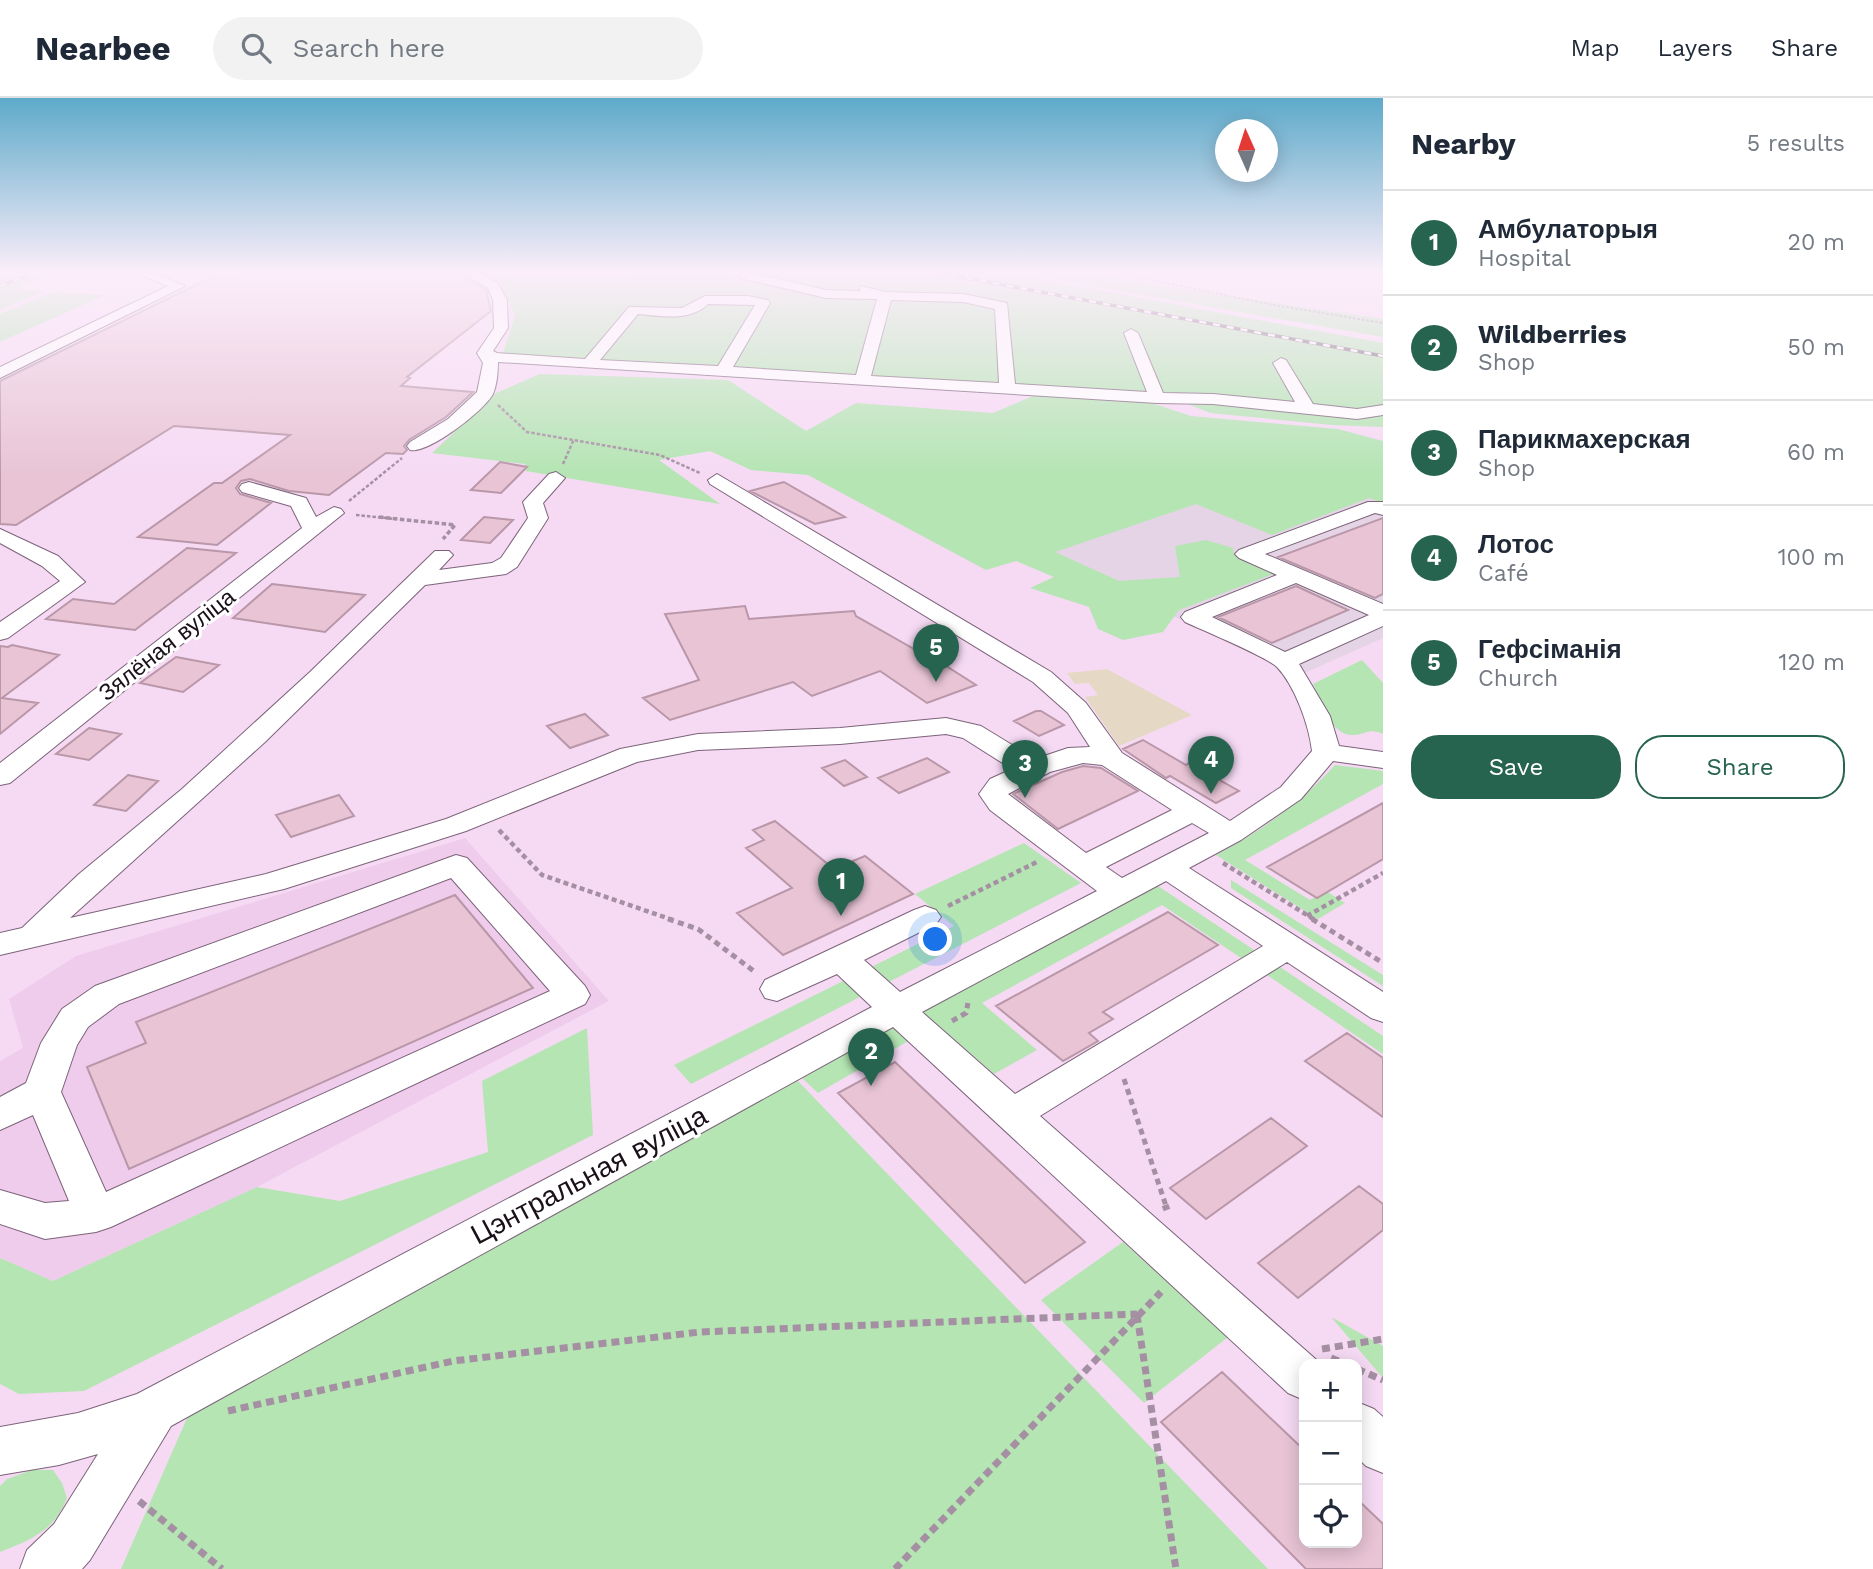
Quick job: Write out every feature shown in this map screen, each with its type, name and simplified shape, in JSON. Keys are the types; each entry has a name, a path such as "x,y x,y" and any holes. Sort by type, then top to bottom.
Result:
{"street":[{"path":"0,373 71,339"},
{"path":"484,353 494,339"},
{"path":"589,364 610,339"},
{"path":"723,371 742,339"},
{"path":"862,380 873,339"},
{"path":"1004,339 1007,388"},
{"path":"1133,339 1157,398"},
{"path":"484,353 589,364 1157,398 1213,399 1357,414 1383,410"},
{"path":"416,446 454,423 485,393 491,363 484,353"},
{"path":"1281,363 1307,408"},
{"path":"418,579 481,573 509,562 538,518 533,502 556,478"},
{"path":"717,480 1042,677 1077,708 1112,759"},
{"path":"249,488 299,502 313,530"},
{"path":"1383,509 1375,506 1246,554 1383,615"},
{"name":"Зялёная вуліца","path":"0,777 334,513"},
{"path":"0,535 50,561 74,582 0,633"},
{"path":"33,937 66,900 189,798 309,688 442,555"},
{"path":"1296,575 1193,617 1290,668 1325,733 1326,751 1383,760"},
{"path":"1290,668 1383,615"},
{"path":"0,944 273,881 484,814 630,755 698,742 882,734 946,726 972,732 1034,770"},
{"name":"Цэнтральная вуліца","path":"0,1451 32,1447 126,1423 154,1410 1230,834 1291,793 1326,751"},
{"path":"1120,892 1000,804 993,794 1000,785 1076,753 1095,753 1112,759 1230,834"},
{"path":"1073,858 1194,811"},
{"path":"0,1115 41,1092 59,1043 75,1018 107,995 456,865 573,995 96,1215 45,1221 0,1207"},
{"path":"1168,868 1383,1009"},
{"path":"777,989 925,917"},
{"path":"1012,1114 1287,946"},
{"path":"840,958 1185,1270 1302,1359"},
{"path":"41,1092 96,1215"},
{"path":"46,1569 72,1542 154,1410"},
{"path":"1362,1430 1383,1449"}],"path":[{"path":"485,393 527,432 660,455 717,480"},
{"path":"556,478 574,439"},
{"path":"334,513 416,446"},
{"path":"334,513 454,525 433,550 442,555"},
{"path":"484,814 542,875 698,929 777,989"},
{"path":"1201,849 1383,963"},
{"path":"925,917 1073,858"},
{"path":"1307,916 1383,873"},
{"path":"1115,1052 1169,1216"},
{"path":"895,1569 1137,1314 1185,1270"},
{"path":"213,1414 453,1361 700,1332 1137,1314"},
{"path":"1137,1314 1176,1569"},
{"path":"1324,1359 1383,1339"},
{"path":"1362,1371 1383,1380"},
{"path":"146,1489 139,1501 222,1569"}],"shaded area":[{"path":"1281,458 1383,494 1383,638 1298,676 1020,543"},
{"path":"1107,669 1192,715 1119,746 1085,697 1098,695 1089,683 1075,684 1067,673"},
{"path":"465,838 609,1001 257,1187 53,1281 0,1258 0,1061 23,1048 9,999 76,956"}],"green space":[{"path":"508,339 1360,339 1383,343 1383,427 1332,425 1210,413 1165,395 502,356"},
{"path":"540,374 728,380 806,431 856,403 993,413 1035,395 1146,401 1191,416 1338,429 1383,441 1383,503 1369,498 1272,535 1196,504 1055,552 1119,581 1180,577 1175,546 1206,540 1233,548 1234,555 1276,573 1179,610 1163,632 1123,640 1098,629 1089,607 1030,588 1054,577 1016,561 986,570 808,475 751,470 710,451 659,460 720,504 526,471 525,464 432,453 496,393"},
{"path":"1362,660 1383,683 1383,734 1373,731 1351,735 1337,729 1327,715 1313,684"},
{"path":"1335,765 1383,771 1383,784 1245,860 1310,900 1326,891 1345,903 1318,919 1216,855 1280,815"},
{"path":"1024,843 1081,883 691,1084 674,1065 954,926 915,894"},
{"path":"1231,880 1383,975 1383,986 1231,888"},
{"path":"1158,886 1260,954 1247,962 1162,905 982,1003 1037,1050 994,1074 923,1012"},
{"path":"1274,963 1383,1036 1383,1054 1261,971"},
{"path":"894,1026 910,1040 818,1093 802,1078"},
{"path":"587,1028 593,1135 84,1391 19,1394 0,1384 0,1258 53,1281 257,1187 340,1201 488,1152 482,1081"},
{"path":"797,1080 1268,1569 121,1569 191,1409"},
{"path":"1123,1242 1228,1337 1144,1403 1041,1300"},
{"path":"1332,1318 1383,1346 1383,1378"},
{"path":"32,1470 53,1470 62,1483 67,1498 55,1519 40,1533 0,1552 0,1486 7,1479"}],"building":[{"path":"86,339 456,339 407,377 410,378 401,386 473,392 446,417 409,440 404,446 407,450 403,454 386,453 329,495 289,491 250,479 241,481 236,488 240,494 271,503 217,545 138,537 214,483 222,483 290,435 174,426 16,525 0,524 0,381"},
{"path":"500,462 527,467 501,493 471,490"},
{"path":"784,482 845,517 815,524 750,491"},
{"path":"484,517 513,520 490,543 461,540"},
{"path":"1383,518 1383,594 1375,598 1278,557"},
{"path":"187,548 236,553 135,630 46,619 73,599 114,604"},
{"path":"272,584 365,595 325,632 233,618"},
{"path":"1296,586 1348,610 1272,643 1218,617"},
{"path":"745,606 749,619 854,611 856,616 914,649 918,648 976,685 927,703 880,671 812,696 793,682 670,720 643,698 699,680 665,614"},
{"path":"12,645 59,655 2,698 38,703 0,734 0,646"},
{"path":"176,657 219,665 183,692 140,683"},
{"path":"1041,711 1064,725 1039,736 1014,721"},
{"path":"585,714 608,735 570,748 547,726"},
{"path":"89,728 121,734 89,760 56,754"},
{"path":"1143,740 1239,791 1216,803 1170,776 1166,778 1123,749"},
{"path":"927,758 949,772 899,793 878,778"},
{"path":"845,760 867,777 844,786 822,768"},
{"path":"1083,766 1101,768 1138,791 1058,829 1013,794 1062,772"},
{"path":"128,775 158,781 126,811 94,805"},
{"path":"339,795 354,816 291,837 276,815"},
{"path":"1383,803 1383,859 1317,898 1267,867"},
{"path":"775,821 834,869 865,856 913,894 783,955 737,913 792,888 746,848 764,840 753,830"},
{"path":"455,895 533,988 129,1169 87,1067 146,1043 136,1022"},
{"path":"1168,912 1218,945 1103,1012 1113,1019 1089,1033 1098,1041 1063,1061 996,1006"},
{"path":"1347,1033 1383,1058 1383,1117 1305,1061"},
{"path":"895,1062 1085,1242 1025,1283 838,1093"},
{"path":"1271,1118 1307,1146 1206,1219 1170,1188"},
{"path":"1359,1186 1383,1204 1383,1230 1298,1298 1258,1263"},
{"path":"1222,1372 1299,1445 1299,1548 1362,1548 1362,1504 1383,1524 1383,1569 1306,1569 1161,1422"}],"railway":[{"path":"1290,339 1383,356"}],"place":[{"name":"Гефсіманія","path":"936,682"},
{"name":"Лотос","path":"1211,794"},
{"name":"Парикмахерская","path":"1025,798"},
{"name":"Амбулаторыя","path":"841,916"},
{"name":"Wildberries","path":"871,1086"}]}
